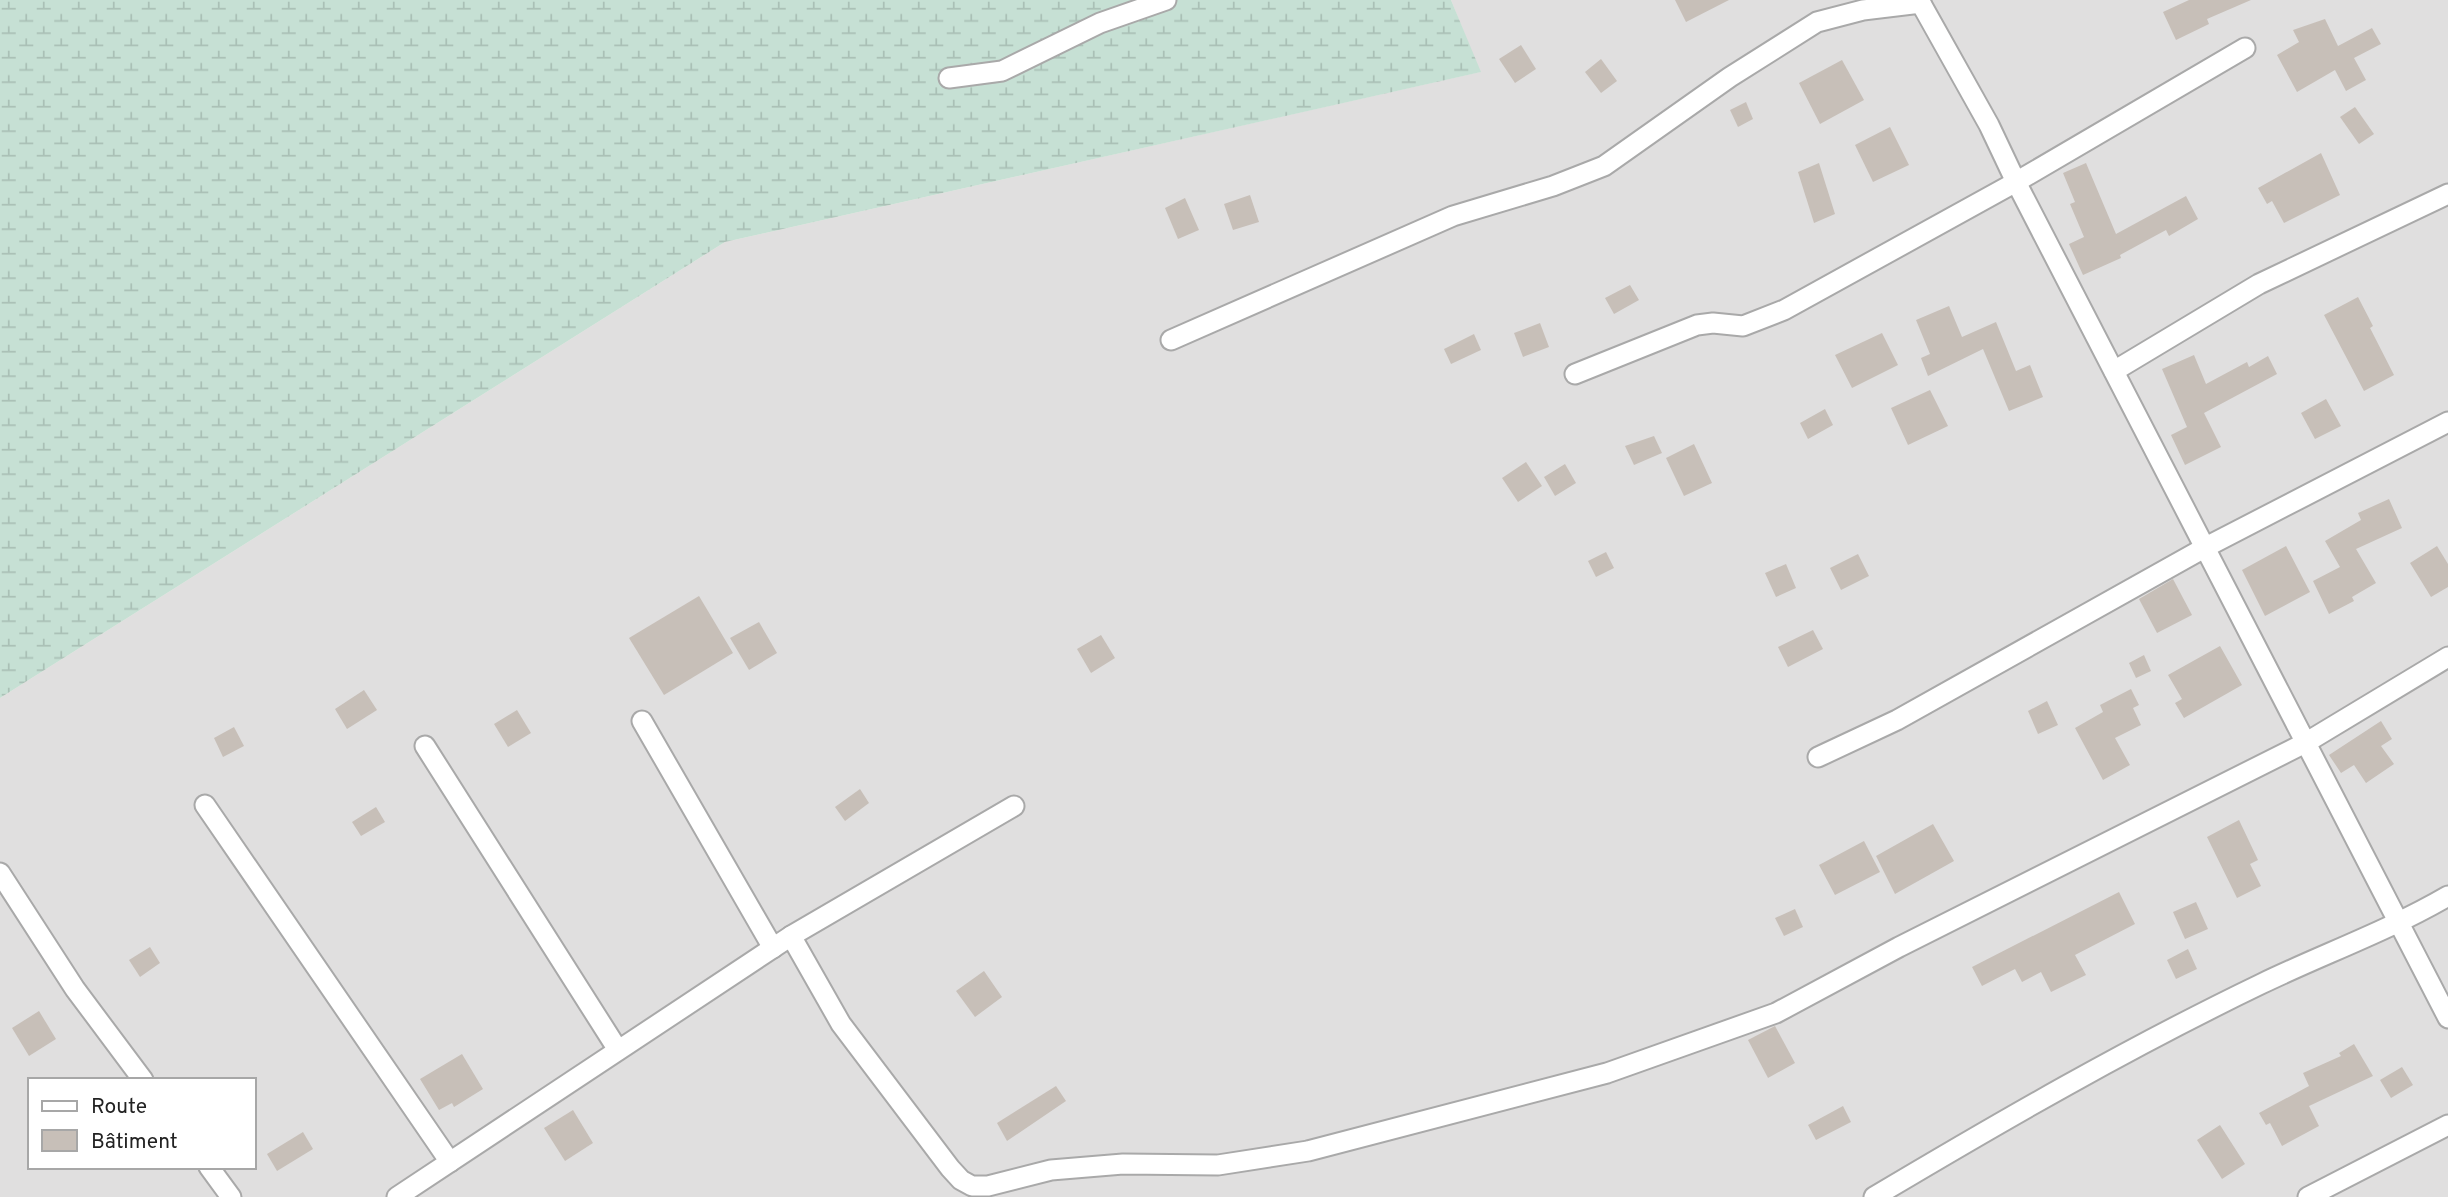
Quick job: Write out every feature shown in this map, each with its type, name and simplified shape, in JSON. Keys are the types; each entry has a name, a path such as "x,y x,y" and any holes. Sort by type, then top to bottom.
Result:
{"street":[{"path":"949,78 1002,71 1100,23 1166,0"},
{"path":"1171,340 1452,216 1553,186 1604,166 1730,77 1817,22 1863,10 1920,2 1989,125 2448,1018"},
{"path":"1575,374 1697,325 1713,323 1742,326 1760,322 2016,182 2245,48"},
{"path":"2114,371 2259,285 2448,194"},
{"path":"1818,757 1897,720 2207,547 2448,422"},
{"path":"791,936 841,1024 961,1180 972,1185 988,1186 1051,1170 1123,1164 1217,1165 1308,1151 1581,1080 1776,1013 1899,947 2307,742 2448,657"},
{"path":"642,721 773,948"},
{"path":"425,746 618,1050"},
{"path":"205,805 450,1162"},
{"path":"397,1197 791,936 1014,806"},
{"path":"0,873 75,989 142,1078"},
{"path":"1874,1197 2016,1113 2261,984 2401,923 2448,896"},
{"path":"2308,1197 2448,1125"},
{"path":"210,1169 231,1197"}],"shaded area":[{"path":"1451,0 2448,0 2448,1197 0,1197 0,698 725,242 1480,72"}],"green space":[{"path":"0,0 1451,0 1481,72 725,242 0,698"}],"building":[{"path":"1675,0 1729,0 1686,22"},
{"path":"2189,0 2251,0 2207,19 2209,24 2176,40 2163,12"},
{"path":"2325,19 2338,46 2372,28 2381,44 2354,58 2366,80 2346,91 2335,70 2297,92 2277,55 2299,42 2293,30"},
{"path":"1521,45 1536,69 1515,83 1499,59"},
{"path":"1601,59 1617,81 1601,93 1585,72"},
{"path":"1842,60 1864,100 1820,124 1799,83"},
{"path":"1746,102 1753,119 1738,127 1730,110"},
{"path":"2355,107 2374,134 2359,144 2340,117"},
{"path":"1890,127 1909,165 1873,182 1855,145"},
{"path":"2321,153 2340,195 2284,223 2272,201 2267,204 2258,188"},
{"path":"1819,163 1835,214 1814,223 1798,172"},
{"path":"2086,163 2116,234 2186,196 2198,219 2169,236 2166,230 2120,255 2121,258 2083,275 2069,244 2084,237 2070,204 2075,202 2063,173"},
{"path":"1250,195 1259,222 1233,230 1224,204"},
{"path":"1185,198 1199,230 1178,239 1165,208"},
{"path":"1630,285 1639,300 1614,314 1605,298"},
{"path":"2358,297 2394,375 2364,391 2324,315"},
{"path":"1949,306 1962,337 1996,322 2016,371 2030,365 2043,397 2009,411 1983,349 1928,376 1921,358 1930,354 1916,320"},
{"path":"1540,323 1549,347 1523,357 1514,333"},
{"path":"1882,333 1898,365 1852,388 1835,355"},
{"path":"1474,334 1481,350 1451,364 1444,349"},
{"path":"2194,355 2206,384 2247,362 2249,367 2268,356 2277,374 2204,413 2221,447 2185,465 2171,435 2187,427 2162,369"},
{"path":"1930,390 1948,426 1908,445 1891,408"},
{"path":"2326,399 2341,426 2315,439 2301,413"},
{"path":"1825,409 1833,425 1808,439 1800,423"},
{"path":"1654,436 1662,453 1634,465 1625,446"},
{"path":"1694,444 1712,483 1684,496 1666,458"},
{"path":"1526,462 1542,486 1518,502 1502,478"},
{"path":"1565,464 1576,483 1555,496 1544,477"},
{"path":"2389,499 2402,528 2356,549 2376,583 2352,597 2354,601 2329,614 2313,581 2340,567 2325,541 2361,520 2358,513"},
{"path":"2286,546 2310,592 2265,616 2242,570"},
{"path":"2437,546 2448,564 2448,587 2431,597 2410,563"},
{"path":"1606,552 1614,568 1596,577 1588,561"},
{"path":"1858,554 1869,576 1841,590 1830,568"},
{"path":"1786,564 1796,588 1776,597 1765,573"},
{"path":"2173,579 2192,615 2157,633 2139,599"},
{"path":"699,596 733,653 664,695 629,638"},
{"path":"759,622 777,653 749,670 730,638"},
{"path":"1813,630 1823,649 1788,667 1778,647"},
{"path":"1101,635 1115,658 1091,673 1077,649"},
{"path":"2220,646 2242,685 2184,718 2175,703 2182,699 2168,675"},
{"path":"2144,655 2151,671 2136,678 2129,663"},
{"path":"2131,689 2139,705 2133,708 2141,725 2115,738 2130,765 2103,780 2075,728 2103,712 2100,705"},
{"path":"364,690 377,710 347,729 335,709"},
{"path":"2047,701 2058,725 2038,734 2028,711"},
{"path":"517,710 531,733 508,747 494,724"},
{"path":"2381,721 2392,739 2381,746 2394,764 2366,783 2354,765 2341,773 2329,755"},
{"path":"234,727 244,746 223,757 214,738"},
{"path":"860,789 869,803 845,821 835,807"},
{"path":"376,807 385,822 361,836 352,822"},
{"path":"2239,820 2258,860 2250,864 2261,886 2237,898 2207,837"},
{"path":"1933,824 1954,861 1895,894 1876,856"},
{"path":"1864,841 1880,872 1835,895 1819,865"},
{"path":"2119,892 2135,924 2075,955 2086,975 2051,992 2041,972 2022,982 2015,969 1982,986 1972,967"},
{"path":"2196,902 2208,929 2185,939 2173,912"},
{"path":"1795,909 1803,927 1784,936 1775,918"},
{"path":"150,947 160,963 140,977 129,960"},
{"path":"2188,949 2197,969 2176,979 2167,960"},
{"path":"984,971 1002,997 975,1017 956,991"},
{"path":"39,1011 56,1039 29,1056 12,1028"},
{"path":"1775,1026 1795,1063 1768,1078 1748,1040"},
{"path":"2354,1044 2373,1076 2309,1106 2319,1126 2282,1146 2270,1123 2266,1125 2259,1113 2309,1086 2303,1073 2341,1056 2339,1053"},
{"path":"462,1054 483,1089 454,1107 452,1103 439,1110 420,1079"},
{"path":"2402,1067 2413,1085 2391,1098 2380,1080"},
{"path":"1056,1086 1066,1101 1007,1141 997,1123"},
{"path":"1843,1106 1851,1122 1816,1140 1808,1125"},
{"path":"573,1110 593,1143 565,1161 544,1128"},
{"path":"2220,1125 2245,1164 2222,1179 2197,1140"},
{"path":"303,1132 313,1149 277,1171 267,1154"}]}
